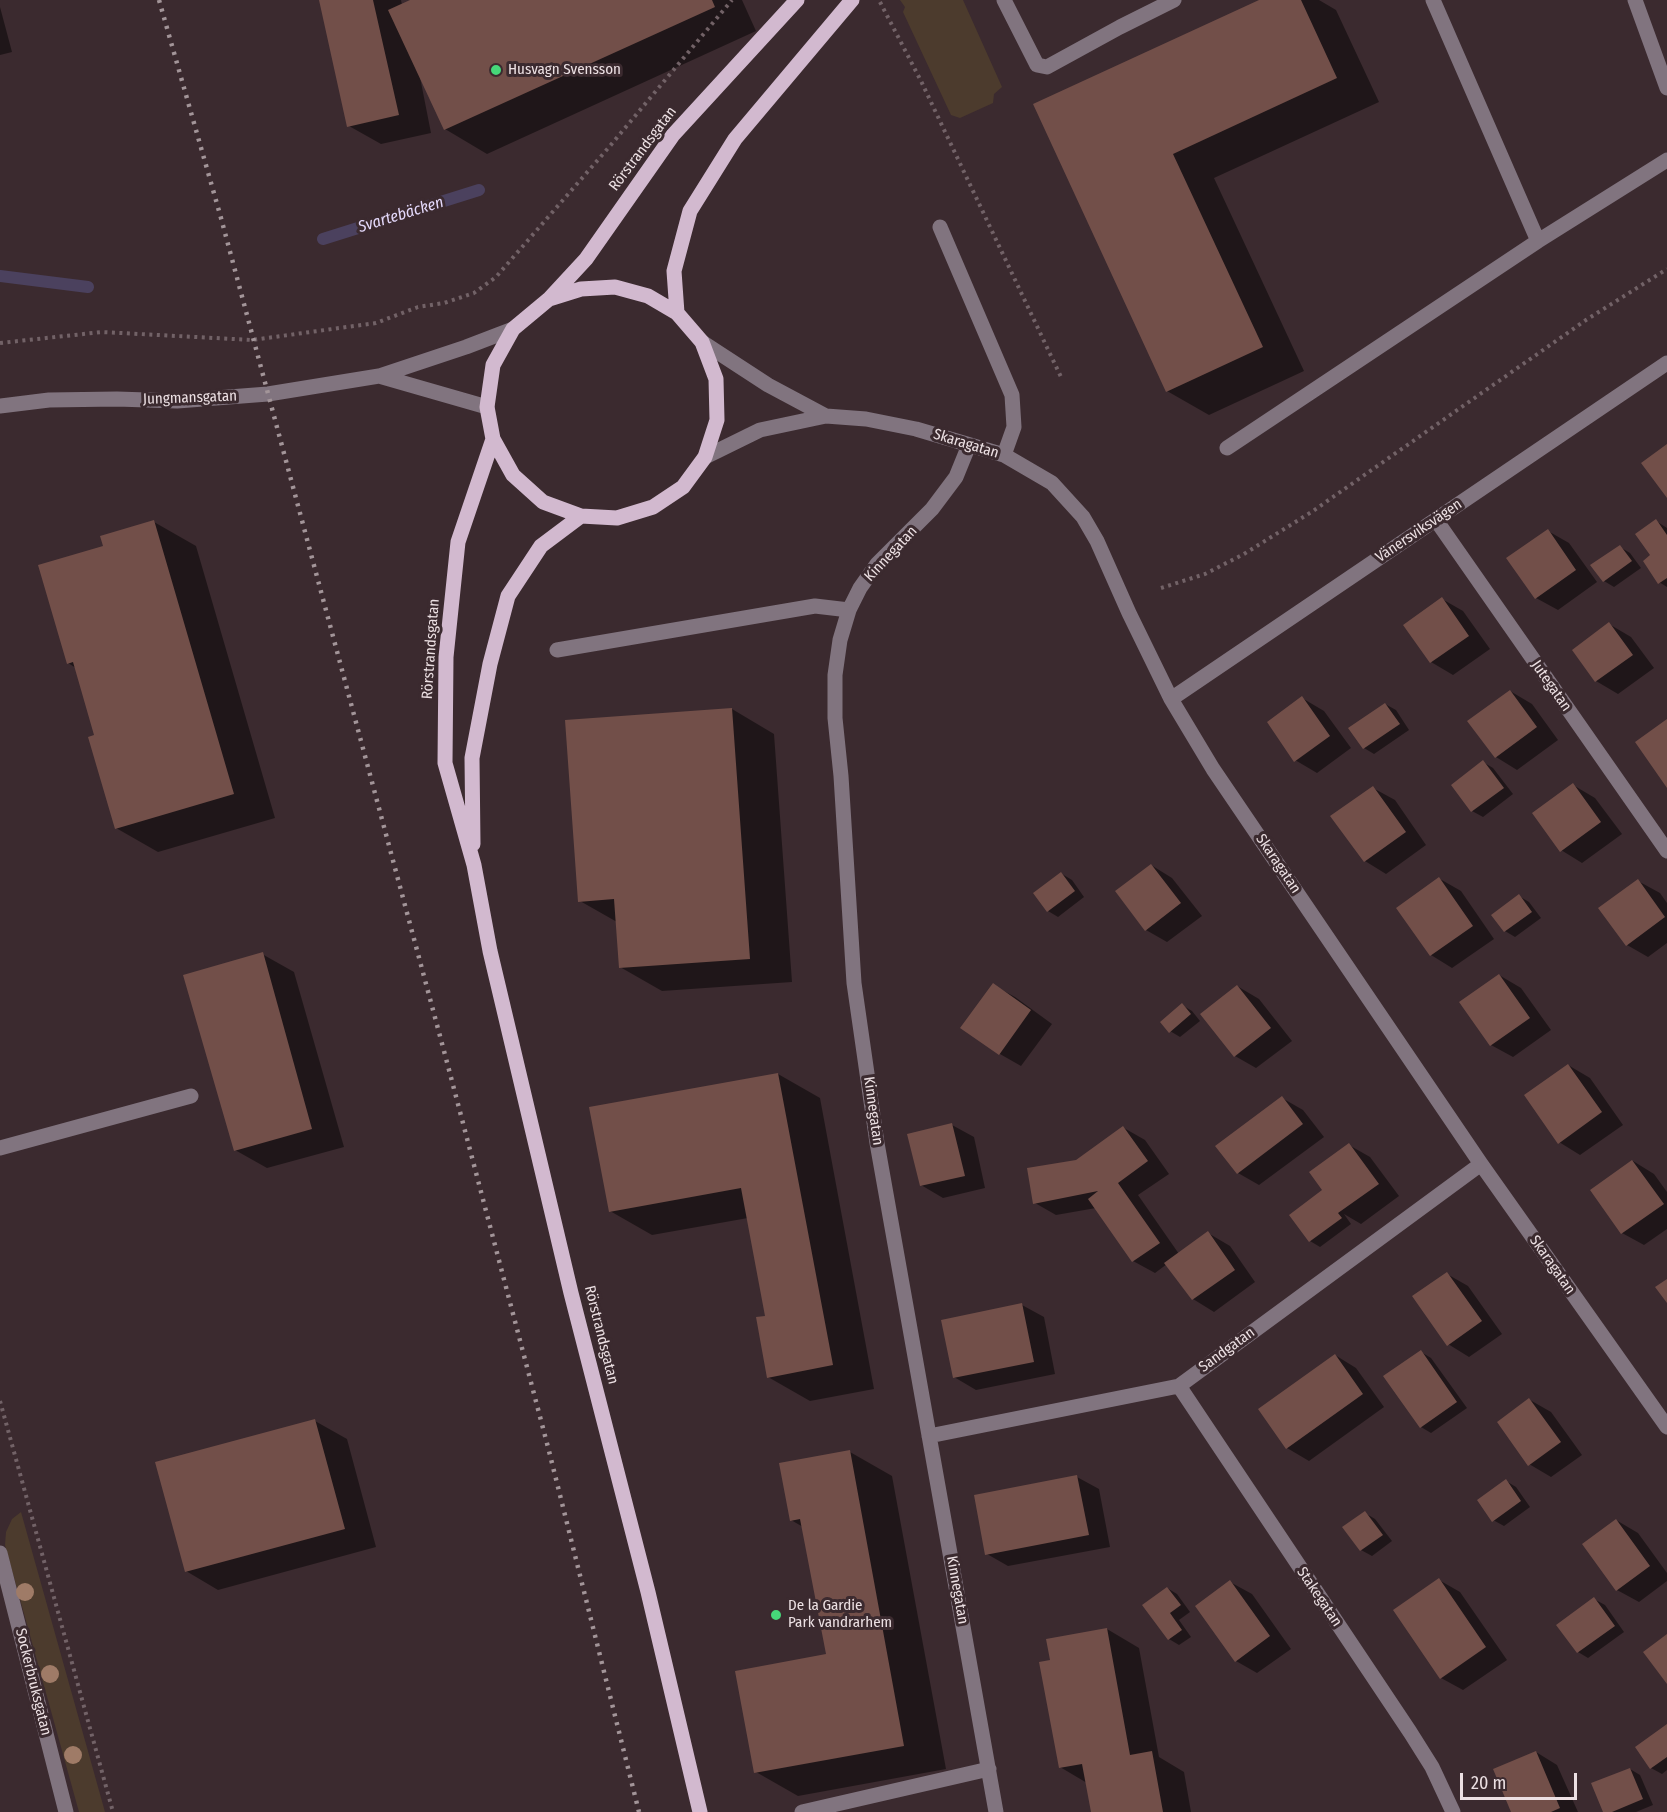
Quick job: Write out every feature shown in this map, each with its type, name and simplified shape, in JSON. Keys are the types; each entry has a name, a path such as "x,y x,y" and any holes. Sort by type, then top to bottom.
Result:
{"main road":[{"name":"Rörstrandsgatan","path":"549,299 581,289 615,287 648,296 676,313 702,342 717,379 717,420 705,457 683,487 653,507 617,518 581,516 543,502 535,495 513,475 493,438 487,407 493,365 513,329 549,299 586,259 673,135 797,0"},
{"path":"676,313 674,271 690,211 735,139 852,0"},
{"name":"Rörstrandsgatan","path":"493,438 458,542 446,657 445,763 474,865 490,951 571,1293 648,1592 700,1812"},
{"name":"Rörstrandsgatan","path":"474,865 472,758 490,664 508,596 541,546 581,516"}],"street":[{"path":"1004,0 1037,65 1047,67 1174,0"},
{"path":"1433,0 1538,241"},
{"path":"1635,0 1667,88"},
{"path":"1227,448 1538,241 1667,160"},
{"path":"940,227 1012,395 1014,427 1004,455"},
{"name":"Jungmansgatan","path":"0,406 50,400 177,401 268,394 380,376 513,329"},
{"name":"Skaragatan","path":"702,342 768,385 826,416"},
{"name":"Vänersviksvägen","path":"1171,699 1667,363"},
{"name":"Jungmansgatan","path":"380,376 487,407"},
{"name":"Skaragatan","path":"705,457 760,430 826,416 866,418 916,429 1004,455 1052,483 1083,517 1171,699 1213,769 1481,1164 1667,1427"},
{"name":"Kinnegatan","path":"969,445 956,477 932,509 877,564 849,609 840,640 835,675 835,718 841,776 854,983 877,1143 996,1812"},
{"name":"Jutegatan","path":"1436,520 1667,851"},
{"path":"557,650 815,606 849,609"},
{"path":"0,1148 191,1096"},
{"name":"Sandgatan","path":"929,1436 1179,1386 1481,1164"},
{"name":"Stakegatan","path":"1179,1386 1410,1732 1432,1767 1453,1812"},
{"name":"Sockerbruksgatan","path":"0,1553 66,1812"},
{"path":"802,1812 989,1769"}],"path":[{"path":"0,343 102,332 252,340 376,323 418,307 444,303 474,293 496,276 610,146 732,0"},
{"path":"878,0 921,81 1061,377"},
{"path":"1161,588 1205,574 1244,554 1313,511 1586,320 1667,269"},
{"path":"0,1401 113,1812"}],"shaded area":[{"path":"900,0 963,0 1002,87 994,94 993,103 960,118 951,115 903,12 905,7"},
{"path":"21,1512 105,1812 79,1812 5,1545 6,1532 12,1519"}],"building":[{"path":"319,0 373,0 399,115 347,127"},
{"name":"Husvagn Svensson","path":"410,0 712,0 715,7 444,130 388,10"},
{"path":"1259,0 1301,0 1337,78 1173,154 1263,347 1166,392 1033,104"},
{"path":"1667,444 1667,498 1641,463"},
{"path":"1656,519 1667,535 1667,578 1658,584 1643,561 1650,555 1635,534"},
{"path":"154,520 234,794 115,829 88,737 94,735 73,662 67,664 38,565 103,546 100,536"},
{"path":"1548,529 1576,570 1535,599 1506,558"},
{"path":"1620,545 1632,561 1603,582 1590,565"},
{"path":"1442,597 1469,636 1430,663 1403,625"},
{"path":"1609,622 1633,655 1595,682 1572,650"},
{"path":"1510,690 1537,727 1495,758 1467,721"},
{"path":"1302,696 1330,736 1294,762 1267,722"},
{"path":"1385,703 1400,724 1363,749 1348,728"},
{"path":"732,708 750,959 619,968 614,899 578,902 565,720"},
{"path":"1667,719 1667,788 1635,742"},
{"path":"1483,760 1504,788 1471,812 1451,785"},
{"path":"1573,783 1601,822 1560,852 1532,813"},
{"path":"1373,786 1406,832 1364,862 1330,816"},
{"path":"1151,864 1181,903 1145,931 1115,891"},
{"path":"1061,872 1075,891 1047,912 1033,893"},
{"path":"1439,877 1473,926 1430,956 1396,908"},
{"path":"1638,879 1665,917 1626,946 1598,908"},
{"path":"1519,894 1532,912 1504,932 1491,915"},
{"path":"263,952 312,1129 234,1151 183,975"},
{"path":"1499,974 1530,1018 1490,1046 1459,1002"},
{"path":"993,983 1031,1010 999,1055 960,1028"},
{"path":"1237,985 1271,1028 1234,1057 1200,1014"},
{"path":"1182,1003 1191,1014 1169,1033 1160,1022"},
{"path":"1568,1064 1602,1112 1558,1144 1524,1095"},
{"path":"778,1073 833,1365 767,1378 756,1317 765,1316 741,1188 609,1212 589,1107"},
{"path":"1282,1096 1303,1124 1237,1174 1215,1146"},
{"path":"952,1123 965,1176 920,1186 907,1134"},
{"path":"1123,1126 1148,1161 1118,1183 1160,1243 1132,1262 1088,1199 1098,1191 1033,1204 1027,1168 1076,1160"},
{"path":"1349,1143 1379,1184 1338,1213 1342,1218 1309,1242 1289,1215 1322,1190 1309,1172"},
{"path":"1632,1160 1664,1204 1621,1234 1590,1190"},
{"path":"1208,1231 1235,1270 1192,1300 1164,1263"},
{"path":"1447,1272 1482,1321 1447,1346 1412,1296"},
{"path":"1667,1279 1667,1303 1655,1287"},
{"path":"1022,1303 1034,1362 953,1378 941,1320"},
{"path":"1421,1350 1457,1402 1420,1428 1383,1376"},
{"path":"1335,1354 1363,1394 1286,1449 1258,1409"},
{"path":"1529,1398 1561,1442 1528,1466 1497,1422"},
{"path":"315,1419 345,1529 185,1572 155,1462"},
{"path":"850,1450 904,1746 754,1773 735,1671 826,1654 800,1519 790,1521 779,1463"},
{"path":"1077,1475 1089,1535 985,1555 974,1495"},
{"path":"1506,1479 1521,1501 1492,1522 1477,1500"},
{"path":"1365,1511 1383,1535 1360,1551 1342,1527"},
{"path":"1616,1519 1650,1566 1616,1591 1582,1544"},
{"path":"1439,1578 1486,1647 1440,1679 1393,1610"},
{"path":"1230,1580 1270,1636 1235,1662 1195,1606"},
{"path":"1167,1587 1181,1605 1170,1613 1182,1630 1168,1640 1142,1605"},
{"path":"1594,1597 1615,1626 1577,1653 1556,1625"},
{"path":"1107,1628 1130,1755 1152,1751 1163,1812 1091,1812 1082,1764 1059,1768 1039,1662 1050,1660 1046,1639"},
{"path":"1667,1634 1667,1684 1643,1652"},
{"path":"1667,1724 1667,1757 1650,1769 1635,1747"},
{"path":"1536,1751 1560,1808 1551,1812 1511,1812 1493,1769"},
{"path":"1630,1768 1643,1799 1612,1812 1603,1812 1591,1783"}],"waterway":[{"name":"Svartebäcken","path":"323,239 479,190"},
{"name":"Svartebäcken","path":"0,276 88,287"}],"railway":[{"path":"159,0 221,218 448,1066 549,1451 639,1812"}],"place":[{"name":"Husvagn Svensson","path":"496,70"},
{"name":"De la Gardie Park vandrarhem","path":"776,1615"}]}
